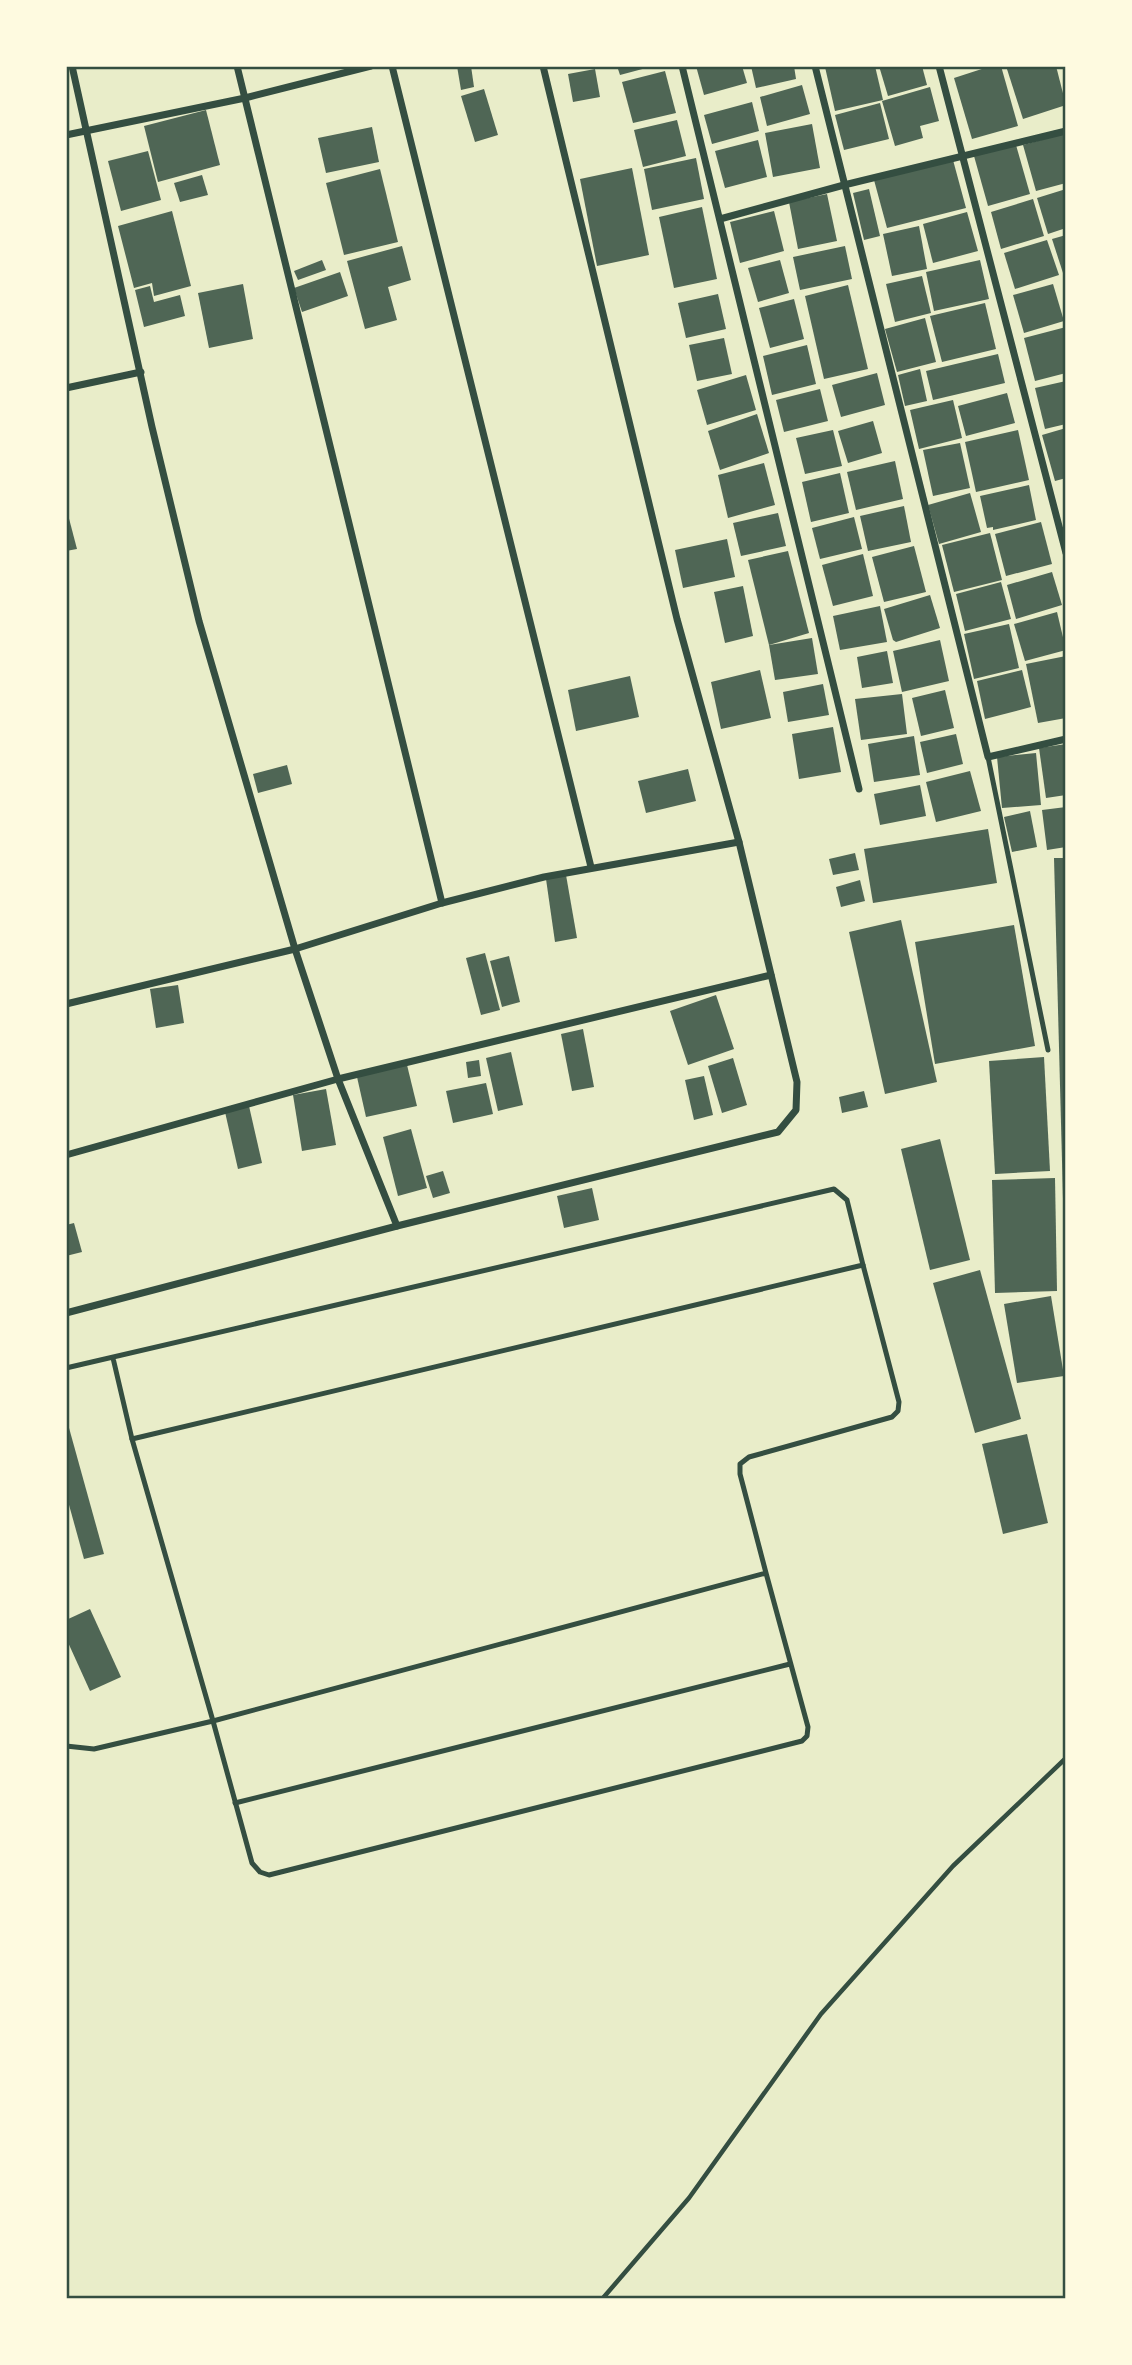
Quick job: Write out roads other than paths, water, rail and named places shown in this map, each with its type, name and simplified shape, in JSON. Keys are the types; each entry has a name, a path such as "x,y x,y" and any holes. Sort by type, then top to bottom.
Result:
{"street":[{"path":"72,66 199,621 295,949 338,1079 397,1226"},
{"path":"237,66 442,903"},
{"path":"66,135 245,98 371,66"},
{"path":"392,66 591,867"},
{"path":"66,1313 397,1226 778,1132 796,1110 797,1083 739,842 677,619 542,66"},
{"path":"682,66 859,789"},
{"path":"815,66 988,757 1066,739"},
{"path":"939,66 1066,553"},
{"path":"720,219 961,155 1066,131"},
{"path":"66,388 141,372"},
{"path":"66,1004 295,949 442,903 591,867 739,842"},
{"path":"66,1155 338,1079 771,975"}],"lane":[{"path":"988,757 1048,1050"},
{"path":"66,1368 113,1357 834,1189 847,1200 899,1402 898,1411 892,1417 749,1457 740,1464 740,1474 808,1727 807,1736 802,1741 269,1875 260,1872 252,1863 132,1439 113,1357"},
{"path":"132,1439 863,1265"},
{"path":"66,1746 94,1749 213,1721 766,1573"},
{"path":"235,1803 790,1664"}]}
